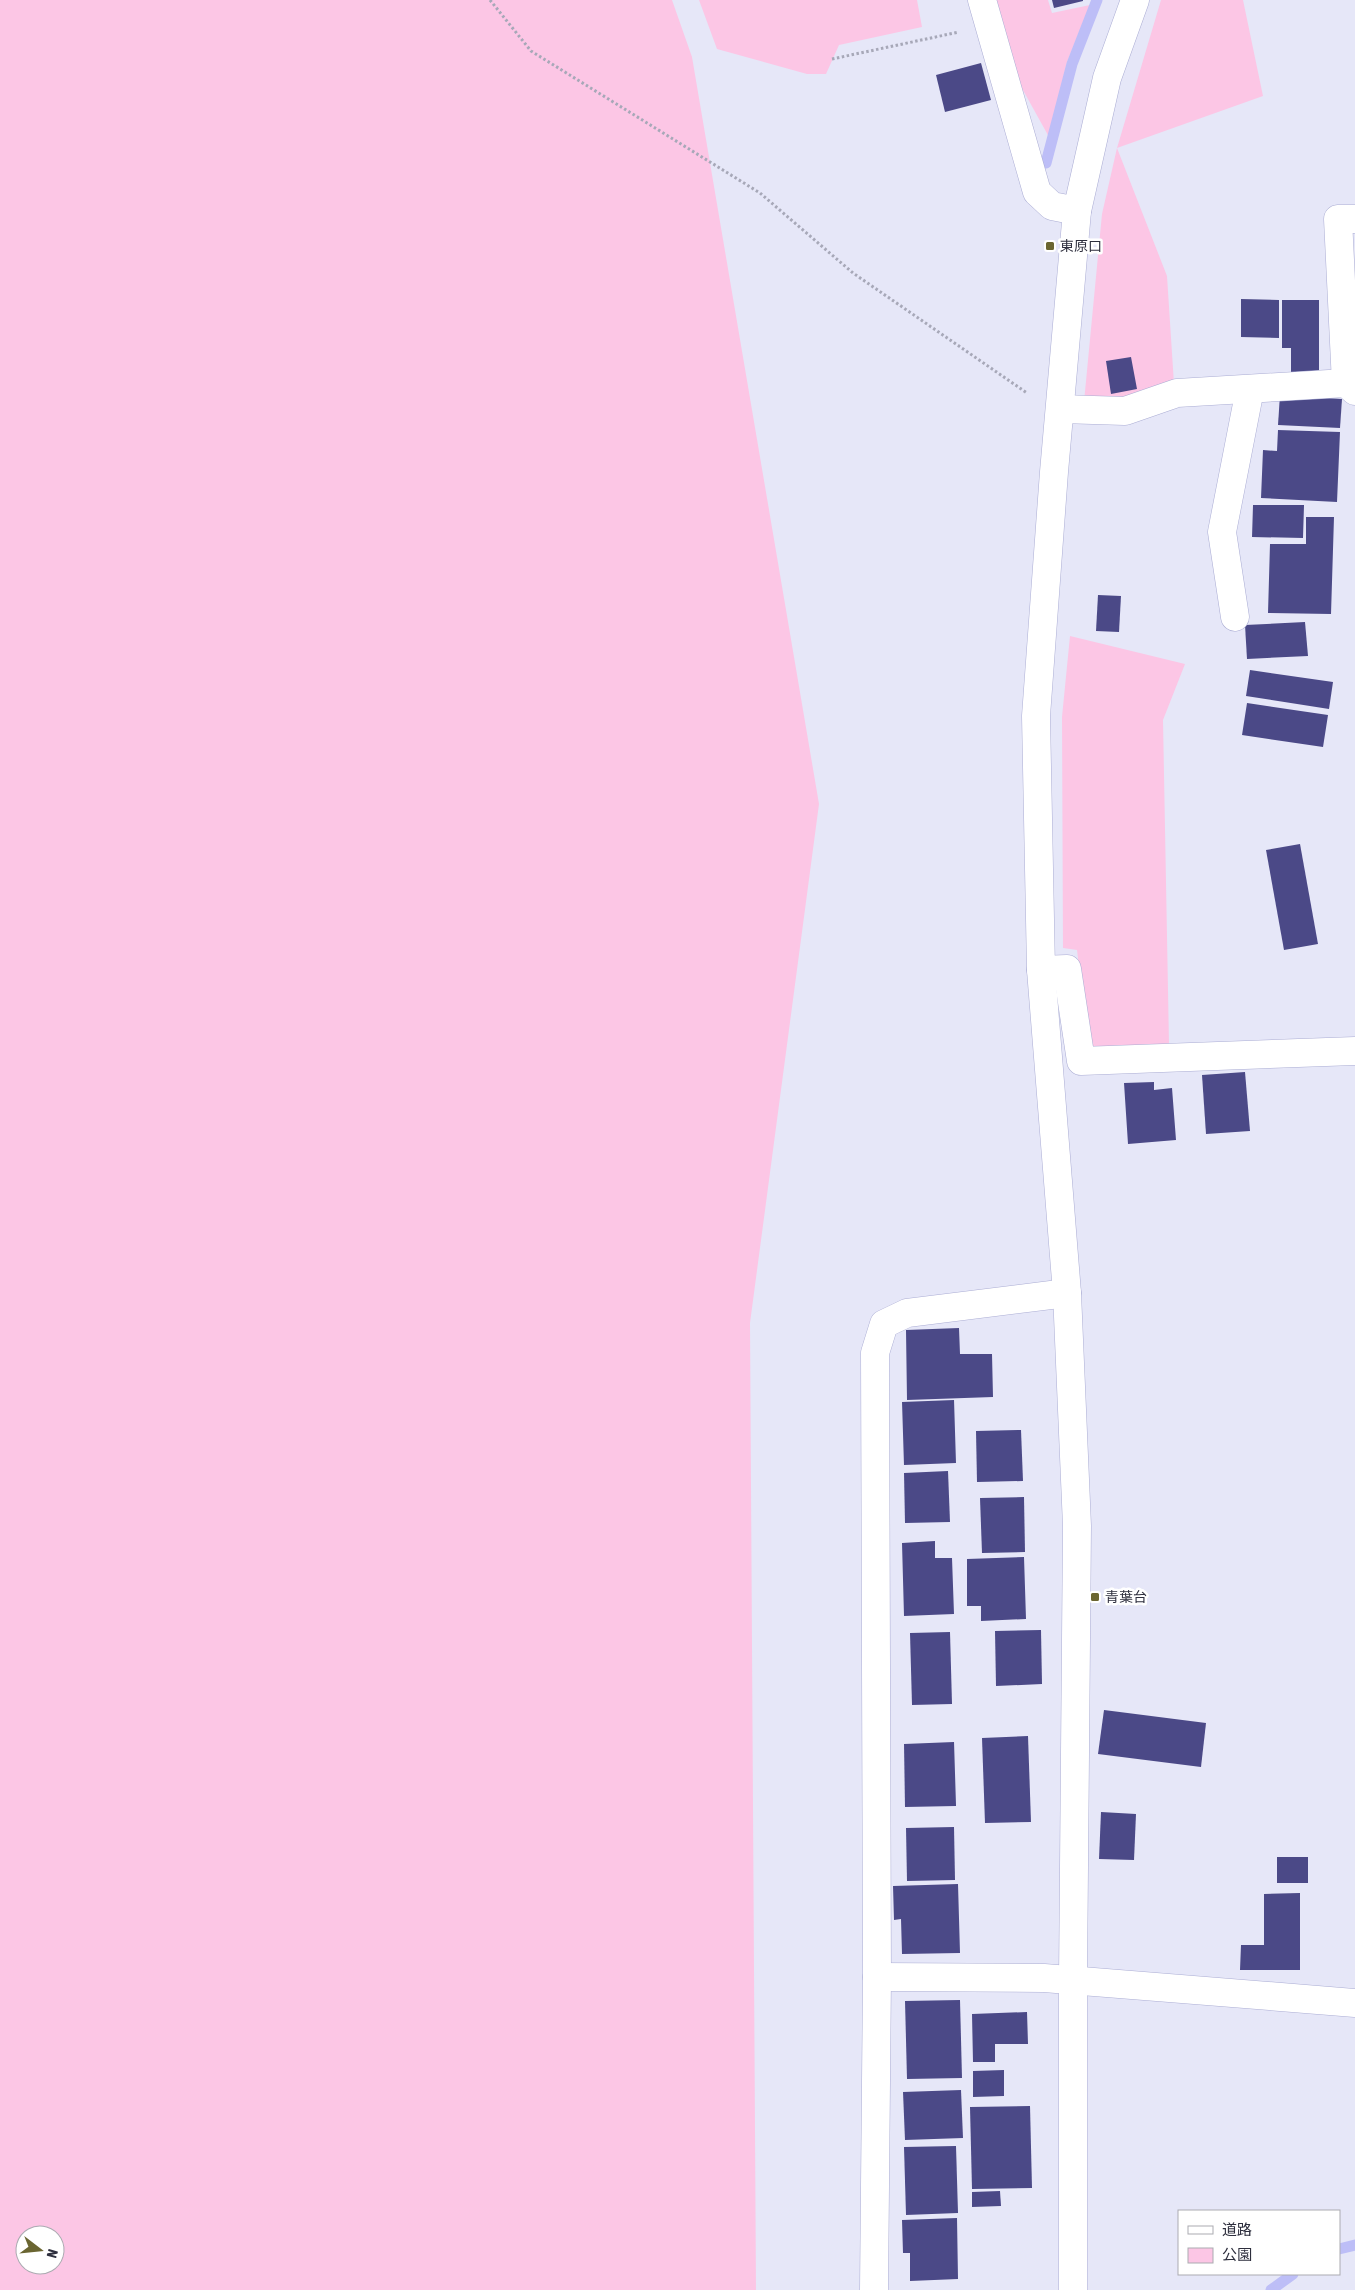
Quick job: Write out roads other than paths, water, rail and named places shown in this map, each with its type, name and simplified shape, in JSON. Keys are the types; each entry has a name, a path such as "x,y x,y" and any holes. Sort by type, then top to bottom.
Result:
{"street":[{"path":"1073,2290 1073,1980 1078,1526 1067,1292 1041,970 1036,716 1054,472 1077,211 1107,78 1135,0"},
{"path":"985,13 1036,192 1052,206 1077,211"},
{"path":"1061,409 1125,411 1177,393 1350,387 1338,219 1355,218"},
{"path":"1235,617 1222,532 1250,389"},
{"path":"1041,970 1067,969 1081,1062 1355,1051"},
{"path":"874,2290 877,1977 875,1353 884,1324 907,1313 1067,1292"},
{"path":"877,1977 1073,1980 1355,2003"}],"waterway":[{"path":"1046,163 1072,64 1097,0"},
{"path":"1340,2249 1355,2245"},
{"path":"1271,2290 1292,2275"}],"place":[{"name":"東原口","path":"1050,246"},
{"name":"青葉台","path":"1095,1597"}]}
